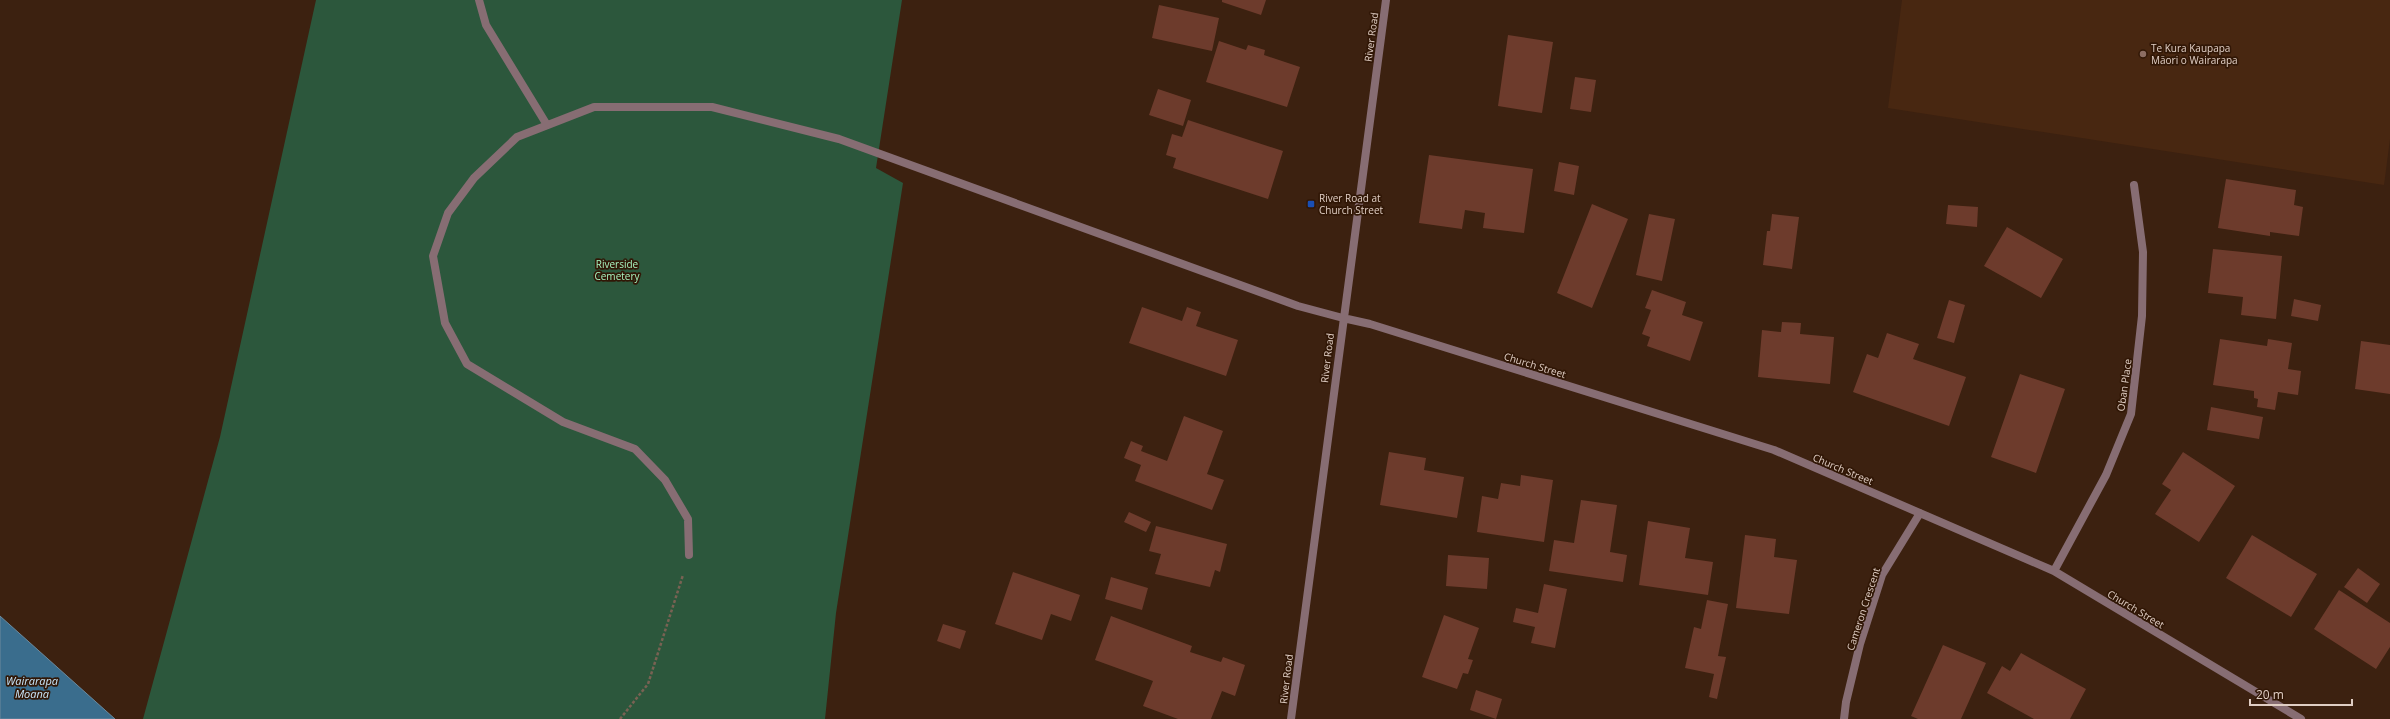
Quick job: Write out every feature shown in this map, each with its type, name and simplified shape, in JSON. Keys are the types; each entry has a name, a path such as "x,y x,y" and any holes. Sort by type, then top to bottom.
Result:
{"street":[{"path":"479,0 486,25 547,125"},
{"name":"River Road","path":"1291,719 1386,0"},
{"name":"Church Street","path":"689,555 688,519 665,480 635,449 563,422 467,364 445,323 432,256 448,213 474,178 517,137 594,107 712,107 838,139 1298,306 1370,324 1774,450 2054,571 2301,719"},
{"name":"Oban Place","path":"2054,571 2106,474 2131,414 2142,309 2143,252 2134,185"},
{"name":"Cameron Crescent","path":"1844,719 1846,702 1860,644 1882,574 1920,513"}],"path":[{"path":"620,719 648,684 689,555"}],"shaded area":[{"name":"Te Kura Kaupapa Māori o Wairarapa","path":"1902,0 2390,0 2390,139 2384,185 1888,108"}],"green space":[{"name":"Riverside Cemetery","path":"316,0 902,0 876,168 903,183 836,613 825,719 143,719 220,437"}],"water":[{"name":"Wairarapa Moana","path":"0,616 115,719 0,719"}],"building":[{"path":"1222,0 1266,0 1261,15 1222,2"},
{"path":"1159,5 1219,18 1212,51 1152,38"},
{"path":"1508,35 1553,42 1542,113 1498,106"},
{"path":"1219,41 1246,50 1248,45 1265,50 1264,55 1300,67 1287,107 1206,82"},
{"path":"1575,77 1596,80 1591,112 1570,109"},
{"path":"1158,89 1191,100 1183,126 1149,115"},
{"path":"1188,120 1283,151 1268,199 1173,168 1176,158 1166,155 1172,134 1182,137"},
{"path":"1429,155 1533,169 1524,233 1483,228 1485,213 1465,210 1462,229 1419,223"},
{"path":"1559,162 1579,166 1574,195 1554,191"},
{"path":"2226,179 2296,190 2294,205 2303,207 2299,236 2270,232 2270,236 2218,228"},
{"path":"1592,204 1628,219 1592,308 1557,293"},
{"path":"1948,205 1978,207 1977,227 1946,224"},
{"path":"1649,214 1675,219 1662,281 1636,275"},
{"path":"1772,214 1799,217 1792,269 1763,265 1767,231 1770,231"},
{"path":"2007,227 2063,259 2041,298 1984,266"},
{"path":"2213,249 2282,256 2276,319 2241,315 2243,297 2208,293"},
{"path":"1652,290 1686,302 1682,315 1703,322 1690,361 1647,346 1650,337 1642,334 1651,310 1645,308"},
{"path":"2294,299 2321,305 2318,321 2291,316"},
{"path":"1949,300 1965,305 1954,343 1937,338"},
{"path":"1142,307 1182,321 1187,307 1201,312 1196,326 1238,340 1226,376 1129,343"},
{"path":"1782,322 1801,323 1800,334 1834,337 1830,384 1758,377 1762,330 1781,332"},
{"path":"1887,333 1919,344 1913,359 1966,377 1949,426 1853,392 1867,354 1878,358"},
{"path":"2220,339 2267,346 2268,339 2292,343 2288,369 2301,371 2298,395 2278,392 2275,410 2257,407 2258,399 2254,398 2254,391 2213,385"},
{"path":"2361,341 2390,345 2390,394 2355,389"},
{"path":"2020,374 2065,389 2036,473 1991,457"},
{"path":"2211,407 2263,417 2259,439 2207,430"},
{"path":"1184,416 1223,431 1207,474 1224,480 1212,510 1135,481 1141,465 1124,458 1131,441 1143,446 1141,451 1167,461"},
{"path":"1389,452 1426,458 1424,470 1464,477 1457,518 1380,505"},
{"path":"2183,452 2235,486 2199,542 2155,514 2171,490 2162,484"},
{"path":"1521,475 1553,480 1544,542 1477,532 1482,496 1498,499 1501,483 1520,486"},
{"path":"1581,500 1617,505 1610,552 1627,555 1623,582 1549,571 1554,540 1574,543"},
{"path":"1129,512 1151,522 1146,532 1124,522"},
{"path":"1648,521 1690,528 1685,558 1713,562 1708,595 1639,585"},
{"path":"1156,526 1227,544 1220,572 1215,570 1210,587 1155,574 1161,554 1149,551"},
{"path":"1745,535 1776,539 1774,557 1797,560 1789,614 1736,608"},
{"path":"2252,535 2317,574 2291,617 2226,578"},
{"path":"1448,555 1489,558 1487,589 1446,586"},
{"path":"2358,568 2380,584 2367,603 2344,587"},
{"path":"1013,572 1080,595 1071,621 1051,614 1042,640 995,624"},
{"path":"1111,577 1148,588 1142,610 1105,599"},
{"path":"1544,584 1567,589 1555,648 1531,643 1535,627 1513,622 1516,608 1538,613"},
{"path":"2339,590 2390,623 2390,647 2376,669 2314,629"},
{"path":"1707,600 1728,604 1718,656 1726,657 1717,699 1709,697 1714,674 1685,668 1694,627 1701,629"},
{"path":"1444,615 1479,628 1468,659 1473,660 1468,674 1463,673 1457,689 1422,677"},
{"path":"1111,616 1192,646 1190,652 1221,662 1223,657 1245,665 1235,696 1222,691 1211,719 1178,719 1143,706 1153,681 1095,660"},
{"path":"943,624 966,631 960,649 937,641"},
{"path":"1943,645 1986,663 1961,719 1918,719 1911,716"},
{"path":"2021,653 2086,689 2070,719 2034,719 1987,693 2002,666 2010,671"},
{"path":"1476,690 1502,699 1496,719 1470,710"}],"place":[{"name":"Te Kura Kaupapa Māori o Wairarapa","path":"2143,54"},
{"name":"River Road at Church Street","path":"1311,204"}]}
